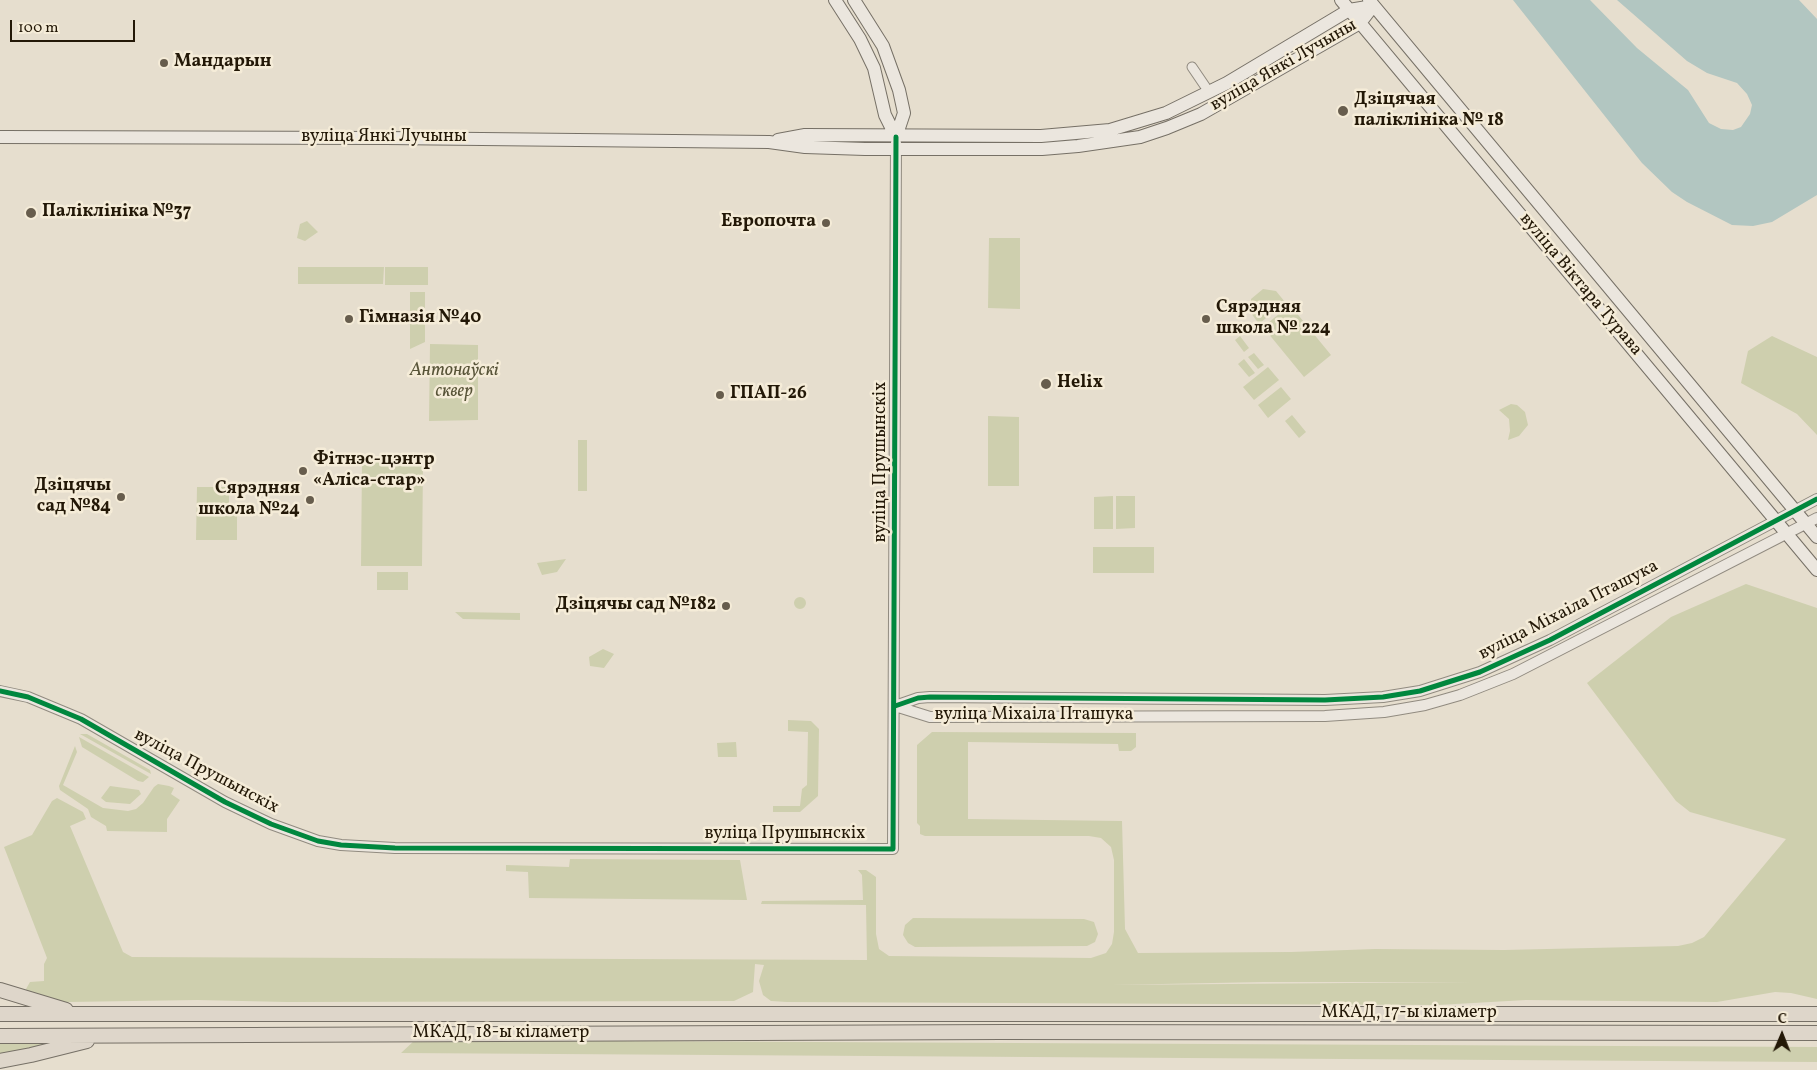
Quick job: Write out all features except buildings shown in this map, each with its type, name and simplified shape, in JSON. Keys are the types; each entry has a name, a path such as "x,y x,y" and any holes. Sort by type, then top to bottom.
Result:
{"highway":[{"path":"0,990 80,1015"},
{"name":"МКАД, 18-ы кіламетр","path":"0,1014 1001,1014"},
{"name":"МКАД, 17-ы кіламетр","path":"1001,1014 1817,1014"},
{"name":"МКАД, 18-ы кіламетр","path":"0,1036 1002,1032"},
{"name":"МКАД, 17-ы кіламетр","path":"1002,1032 1817,1033"},
{"path":"0,1061 87,1041 129,1036"}],"main road":[{"path":"835,0 860,39 874,68 885,115 896,143"},
{"path":"854,0 883,46 899,90 904,113 896,143"},
{"name":"вуліца Янкі Лучыны","path":"896,143 1042,149 1110,143 1167,128 1218,105 1360,23 1371,3"},
{"name":"вуліца Янкі Лучыны","path":"0,137 386,138 768,142 805,147 1041,136 1110,130 1166,113 1209,92 1345,5 1371,3"},
{"name":"вуліца Віктара Турава","path":"1371,3 1795,510 1812,521 1817,537"},
{"name":"вуліца Віктара Турава","path":"1345,5 1817,570"}],"street":[{"path":"1192,67 1218,105"},
{"name":"вуліца Прушынскіх","path":"0,691 28,697 80,719 199,788 271,824 318,841 341,845 395,848 893,849 896,143"},
{"name":"вуліца Міхаіла Пташука","path":"895,706 918,698 930,697 1325,700 1383,697 1420,691 1480,672 1550,640 1817,499"},
{"name":"вуліца Міхаіла Пташука","path":"895,706 930,717 1325,716 1384,712 1425,705 1460,695 1513,674 1812,521"}],"green space":[{"path":"307,221 318,232 305,241 297,238 300,224"},
{"path":"989,238 1020,238 1020,309 988,308"},
{"path":"298,267 384,267 383,284 298,284"},
{"path":"385,267 428,267 428,285 385,285"},
{"path":"1263,289 1276,291 1285,302 1259,324 1251,313 1251,299"},
{"path":"410,292 425,292 425,342 410,349"},
{"path":"1290,305 1331,355 1304,377 1263,327"},
{"path":"1240,336 1249,348 1244,352 1235,340"},
{"path":"1772,336 1817,357 1817,435 1797,414 1741,383 1748,351"},
{"name":"Антонаўскі сквер","path":"430,344 478,345 478,420 429,421"},
{"path":"1254,353 1264,365 1258,369 1248,357"},
{"path":"1244,359 1255,373 1249,377 1238,364"},
{"path":"1268,367 1279,380 1254,400 1243,387"},
{"path":"1281,387 1291,399 1268,418 1258,405"},
{"path":"1511,404 1517,405 1525,412 1528,425 1519,436 1508,440 1510,431 1509,419 1499,410"},
{"path":"1292,415 1306,432 1299,438 1285,421"},
{"path":"988,416 1019,417 1019,486 988,486"},
{"path":"578,440 587,440 587,491 578,491"},
{"path":"362,462 423,462 422,566 361,566"},
{"path":"197,487 229,487 229,506 237,507 237,540 196,540"},
{"path":"1113,496 1113,529 1094,529 1094,497"},
{"path":"1116,496 1135,496 1135,528 1116,529"},
{"path":"1093,547 1154,547 1154,573 1093,573"},
{"path":"566,559 557,572 542,575 537,563"},
{"path":"377,572 408,572 408,590 377,590"},
{"path":"1746,584 1817,608 1817,999 1791,993 1775,992 1717,1002 1526,1000 1438,1005 787,1002 771,1001 763,995 759,981 764,965 755,964 753,992 734,1001 287,1002 197,1000 59,1002 27,992 26,989 30,982 44,981 44,964 47,958 4,847 32,835 52,801 57,798 83,812 86,819 70,826 123,952 132,957 867,960 866,905 761,904 762,901 863,900 862,875 858,870 866,870 876,877 876,934 879,949 889,956 1091,958 1106,953 1112,944 1114,932 1114,860 1111,847 1101,838 1089,836 925,836 920,834 920,826 917,823 917,745 932,732 1136,733 1136,747 1131,751 1119,751 1118,744 968,742 968,819 1122,821 1125,929 1138,953 1291,952 1375,949 1504,950 1678,946 1692,943 1704,937 1786,839 1690,812 1676,801 1587,683 1671,617","holes":["1263,982 1472,982 1111,985"]},
{"path":"798,597 802,597 806,603 802,609 798,609 794,605 794,601"},
{"path":"455,612 520,613 520,620 463,619"},
{"path":"603,649 614,654 604,668 590,666 589,657"},
{"path":"788,720 811,721 819,729 818,796 800,812 773,812 773,806 800,806 802,789 807,785 808,732 788,731"},
{"path":"80,734 87,734 150,770 151,774"},
{"path":"79,737 149,777 143,782 138,781 82,747"},
{"path":"736,742 737,757 718,757 717,743"},
{"path":"75,746 77,752 63,785 103,808 128,811 136,809 158,784 174,788 171,794 180,800 167,819 167,832 107,831 106,826 91,817 88,809 60,790 59,786"},
{"path":"110,786 139,790 141,794 130,804 106,802 101,798"},
{"path":"570,859 740,860 747,900 529,898 528,872 506,871 506,865 569,867"},
{"path":"913,918 1084,919 1094,922 1098,934 1095,942 1087,946 915,947 908,943 903,935 905,925"},
{"path":"415,1040 1817,1047 1817,1062 401,1053"},
{"path":"69,1041 0,1056 0,1042"}],"shaded area":[{"path":"1513,0 1590,0 1637,48 1688,90 1709,123 1721,129 1733,130 1741,127 1750,114 1752,105 1747,94 1737,83 1707,73 1687,61 1617,0 1799,0 1817,19 1817,195 1772,222 1753,226 1732,225 1687,202 1672,192 1642,163"}],"cycle path":[{"path":"0,691 28,697 81,719 225,802 271,824 318,841 341,845 395,848 893,849 896,137"},
{"path":"895,706 918,698 930,697 1325,700 1383,697 1420,691 1480,672 1550,640 1817,499"}],"place":[{"name":"Мандарын","path":"164,63"},
{"name":"Дзіцячая паліклініка № 18","path":"1343,111"},
{"name":"Паліклініка №37","path":"31,213"},
{"name":"Европочта","path":"826,223"},
{"name":"Гімназія №40","path":"349,319"},
{"name":"Сярэдняя школа № 224","path":"1206,319"},
{"name":"Helix","path":"1046,384"},
{"name":"ГПАП-26","path":"720,395"},
{"name":"Фітнэс-цэнтр «Аліса-стар»","path":"303,471"},
{"name":"Дзіцячы сад №84","path":"121,497"},
{"name":"Сярэдняя школа №24","path":"310,500"},
{"name":"Дзіцячы сад №182","path":"726,606"}]}
